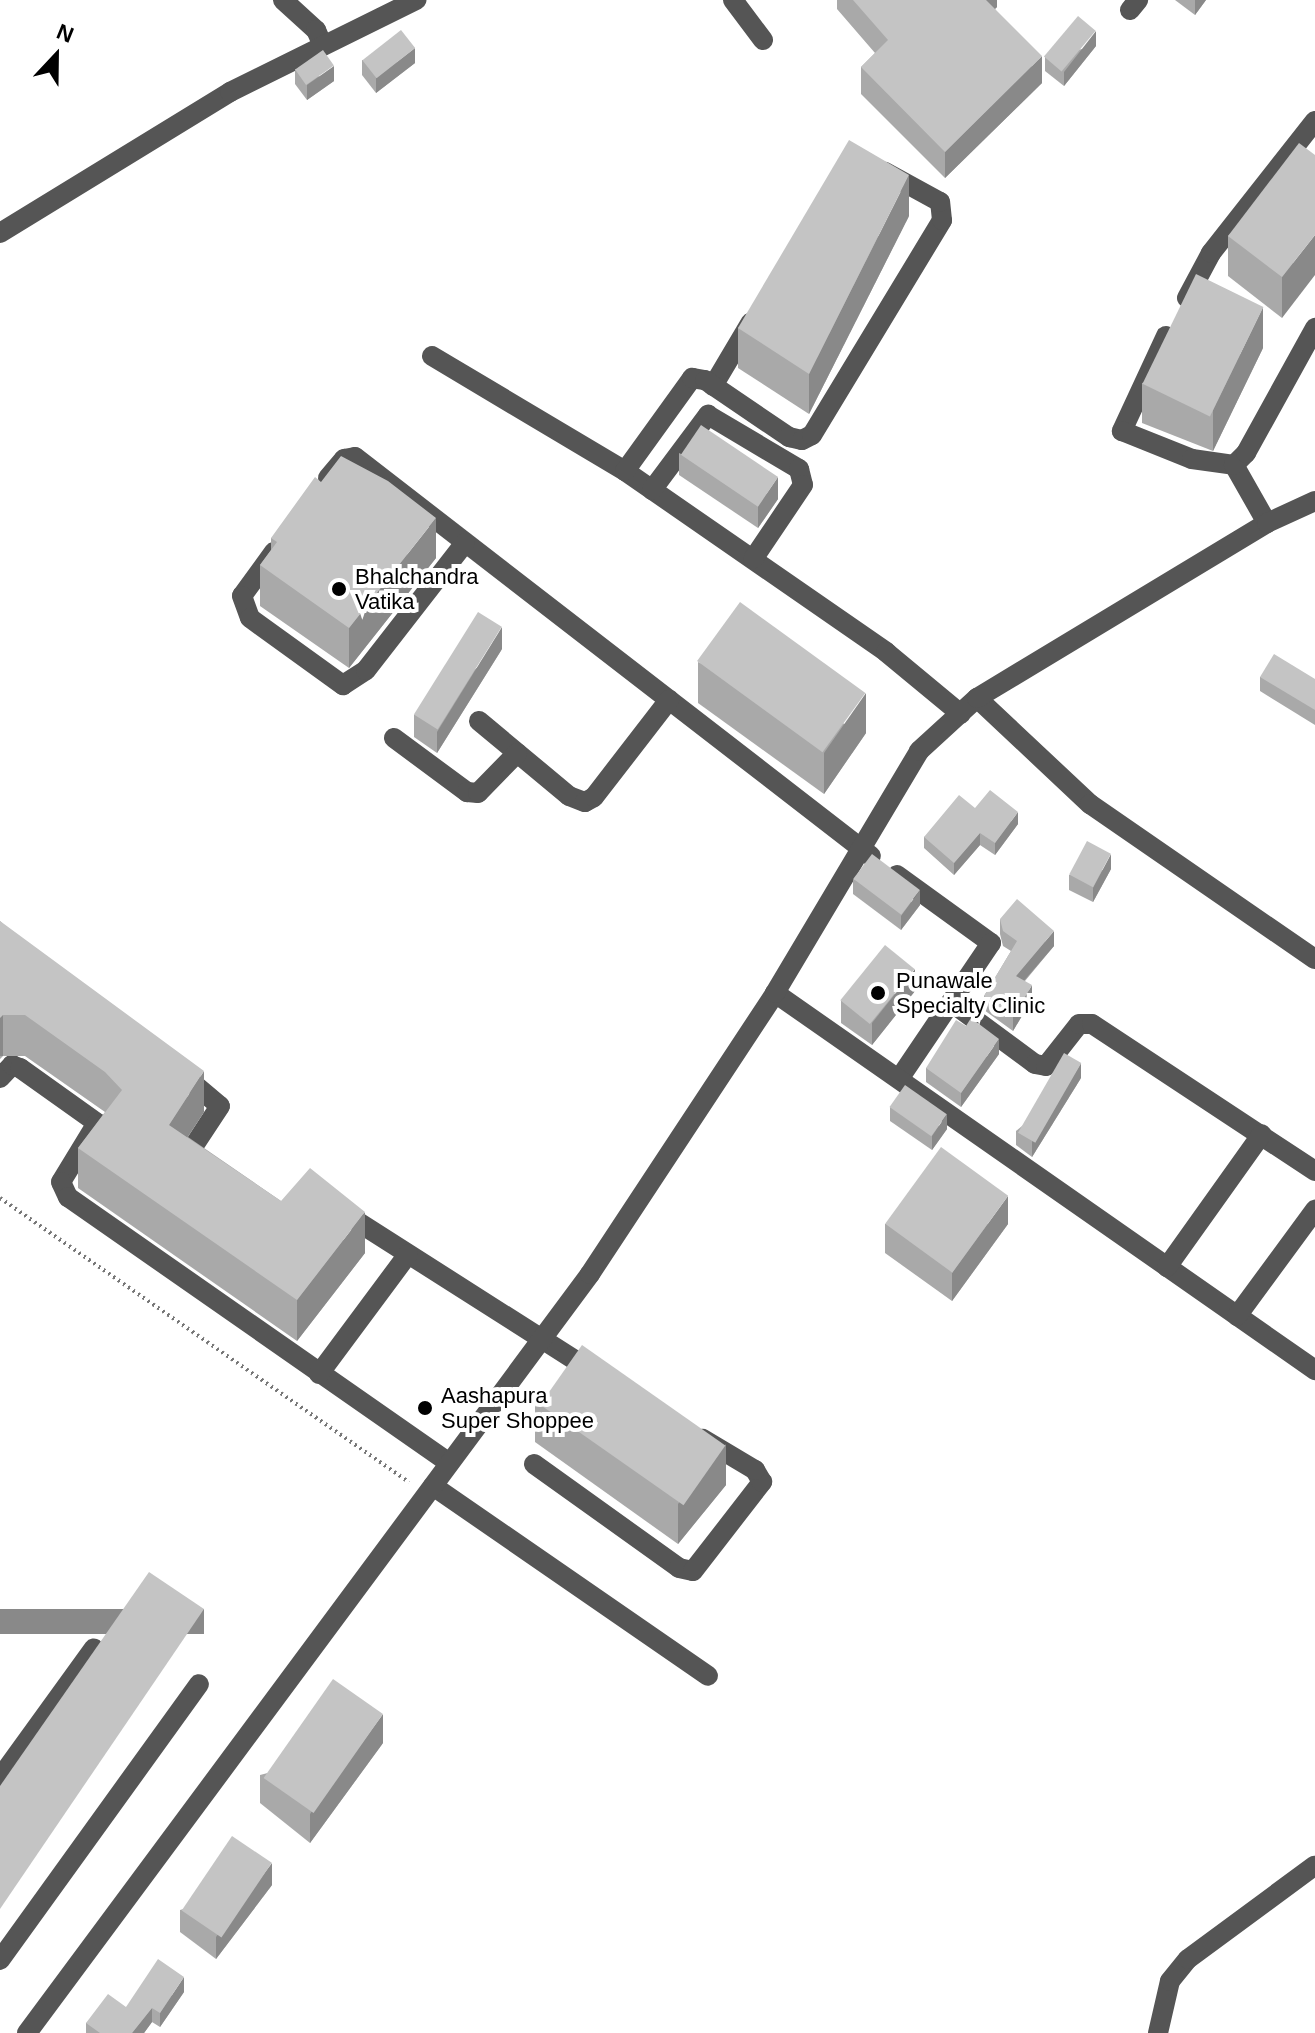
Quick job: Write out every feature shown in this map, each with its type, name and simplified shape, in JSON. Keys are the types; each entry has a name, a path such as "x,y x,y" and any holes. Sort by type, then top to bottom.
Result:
{"street":[{"path":"283,0 316,30 323,46"},
{"path":"0,233 230,92 416,0"},
{"path":"733,0 763,40"},
{"path":"1315,121 1211,253 1121,424 1129,436 1164,449 1215,465 1234,465 1246,453 1315,328"},
{"path":"625,471 682,386 692,378 713,386 789,437 802,440 812,435 945,210 940,202 865,161"},
{"path":"713,386 761,304"},
{"path":"432,356 625,471 886,652 961,714"},
{"path":"652,490 708,415 799,469 803,485 753,559"},
{"path":"316,494 344,459 355,457 861,848 991,943 899,1079"},
{"path":"1234,465 1267,523"},
{"path":"27,2033 542,1340 775,993 919,751 977,698 1267,523 1315,501"},
{"path":"288,532 242,596 243,605 250,618 343,685 366,670 465,543"},
{"path":"977,698 1090,804 1315,959"},
{"path":"479,721 569,796 585,802 669,700"},
{"path":"394,738 467,792 478,793 517,753"},
{"path":"775,993 1315,1370"},
{"path":"951,1002 1035,1064 1046,1066 1079,1024 1092,1024 1315,1171"},
{"path":"0,1078 12,1065 20,1068 97,1123 61,1182 68,1197 450,1463"},
{"path":"170,1065 220,1106 188,1156 216,1178"},
{"path":"1167,1267 1262,1134"},
{"path":"322,1199 608,1381"},
{"path":"1237,1316 1308,1232 1315,1210"},
{"path":"319,1374 408,1254"},
{"path":"534,1464 679,1568 693,1571 762,1482 755,1470 688,1430"},
{"path":"430,1490 708,1676"},
{"path":"0,1778 94,1648"},
{"path":"0,1960 199,1684"},
{"path":"1158,2033 1170,1981 1188,1959 1314,1866"}],"path":[{"path":"0,1198 430,1490"}],"building":[{"path":"853,0 986,0 1042,56 945,152 861,67 888,40"},
{"path":"1078,16 1096,31 1062,71 1044,57"},
{"path":"401,30 415,48 377,78 362,60"},
{"path":"323,50 334,66 306,85 295,70"},
{"path":"849,140 909,175 809,374 738,328"},
{"path":"1299,143 1315,155 1315,235 1282,277 1228,236"},
{"path":"1196,274 1263,307 1210,417 1143,384"},
{"path":"701,425 778,477 758,507 681,455"},
{"path":"341,456 388,481 436,518 349,628 260,565 277,542 271,538 315,477 321,482"},
{"path":"740,602 865,693 822,752 697,661"},
{"path":"478,612 502,627 438,729 414,715"},
{"path":"1274,654 1315,679 1315,710 1260,677"},
{"path":"990,790 1018,812 995,843 980,833 954,863 924,837 959,795 975,808"},
{"path":"1087,841 1111,854 1093,887 1069,875"},
{"path":"872,854 920,890 901,915 853,879"},
{"path":"1017,899 1054,931 1016,976 1032,985 1013,1017 984,996 1017,941 1003,931 1000,919"},
{"path":"0,921 204,1071 169,1125 281,1201 310,1168 365,1212 297,1300 78,1148 122,1090 105,1072 25,1015 3,1015 0,1018"},
{"path":"885,945 915,969 870,1024 840,1000"},
{"path":"971,1018 999,1039 961,1093 926,1068 956,1020 966,1026"},
{"path":"1064,1053 1081,1063 1035,1143 1018,1133"},
{"path":"905,1085 947,1114 931,1136 890,1107"},
{"path":"941,1147 1008,1196 952,1273 885,1224"},
{"path":"582,1345 725,1445 683,1505 540,1405"},
{"path":"149,1572 204,1609 0,1909 0,1786"},
{"path":"333,1679 383,1714 314,1813 264,1778"},
{"path":"232,1836 272,1863 221,1937 182,1911"},
{"path":"158,1959 184,1977 160,2013 152,2008 132,2033 100,2033 86,2023 108,1994 126,2007"}],"place":[{"name":"Bhalchandra Vatika","path":"339,589"},
{"name":"Punawale Specialty Clinic","path":"878,993"},
{"name":"Aashapura Super Shoppee","path":"425,1408"}]}
